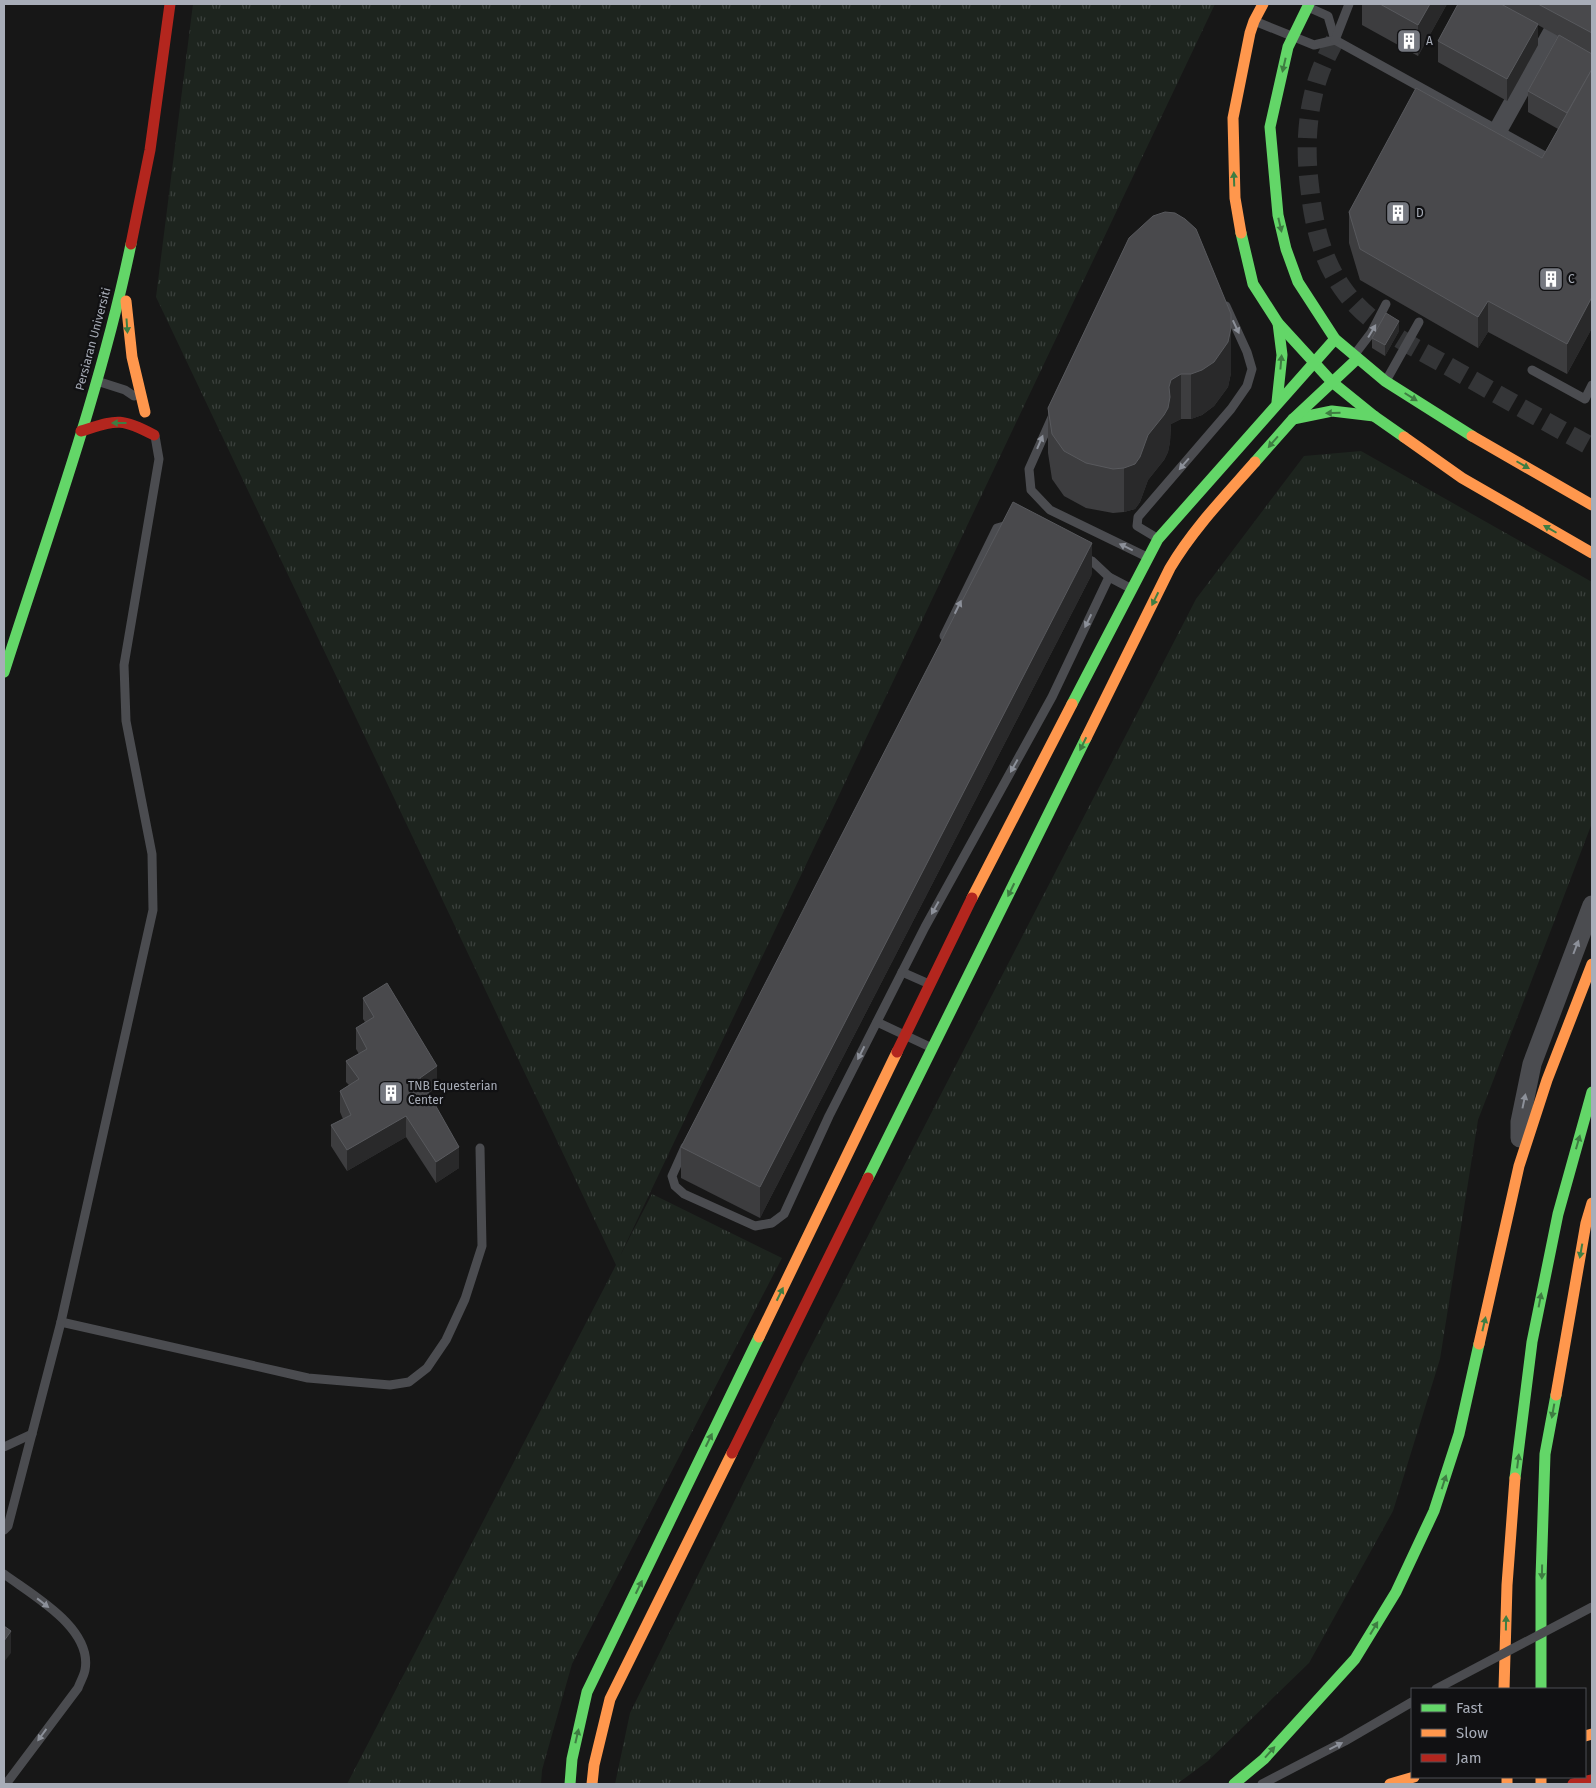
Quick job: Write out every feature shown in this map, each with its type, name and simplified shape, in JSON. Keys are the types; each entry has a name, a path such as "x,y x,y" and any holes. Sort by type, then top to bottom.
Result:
{"main road":[{"name":"Persiaran Universiti","path":"4,672 97,381 124,277 150,150 170,4"},
{"path":"1263,4 1254,21 1233,118 1235,198 1243,248 1253,284 1278,323 1312,362 1332,382 1374,416 1462,478 1592,553"},
{"path":"1305,5 1288,48 1270,127 1278,215 1286,249 1298,282 1335,339 1385,381 1480,441 1592,505"},
{"path":"124,277 129,344 135,380 144,412"},
{"path":"1277,402 1282,354 1278,323"},
{"path":"592,1784 594,1765 610,1699 933,1048 1159,563 1170,544 1277,402 1335,339"},
{"path":"570,1784 572,1759 587,1692 990,860 1132,589 1159,563 1170,544 1355,357"},
{"path":"1293,419 1332,411 1374,416"},
{"path":"81,431 115,421 133,424 154,435"},
{"path":"1234,1784 1264,1759 1355,1659 1396,1592 1434,1511 1459,1434 1519,1166 1547,1080 1592,964"},
{"path":"1504,1688 1507,1585 1516,1470 1532,1342 1558,1214 1592,1092"},
{"path":"1542,1688 1545,1454 1586,1223 1592,1203"},
{"path":"1390,1784 1411,1778"},
{"path":"1573,1784 1592,1780"}],"street":[{"path":"1498,130 1568,4"},
{"path":"1519,1166 1520,1122 1532,1064 1592,905"}],"lane":[{"path":"1335,40 1349,4"},
{"path":"1305,5 1328,16 1335,40"},
{"path":"1254,21 1314,45 1335,40 1557,163"},
{"path":"1170,544 1137,526 1138,517 1232,410 1247,386 1252,369 1247,352 1223,300"},
{"path":"1355,357 1372,333 1386,304"},
{"path":"1385,381 1418,322"},
{"path":"1532,370 1585,399 1592,385"},
{"path":"4,1530 8,1526 61,1322 153,910 152,854 126,721 124,665 159,459 154,435 135,397 125,390 97,381"},
{"path":"1056,410 1029,469 1031,490 1050,510 1159,563"},
{"path":"941,642 997,528 1015,523 1024,527"},
{"path":"1075,552 1092,561 1109,577 1132,589"},
{"path":"689,1140 672,1176 675,1186 684,1194 755,1226 772,1223 784,1214 829,1116 902,972 1052,696 1109,577"},
{"path":"902,972 930,984"},
{"path":"877,1022 933,1048"},
{"path":"61,1322 308,1378 390,1384 409,1382 427,1368 446,1340 465,1300 482,1246 480,1148"},
{"path":"4,1447 32,1434"},
{"path":"4,1574 51,1609 76,1632 84,1651 85,1669 78,1688 6,1784"},
{"path":"1438,1688 1592,1607"},
{"path":"1262,1784 1345,1741 1411,1703"}],"green space":[{"path":"193,4 1215,4 620,1256 652,1194 782,1258 572,1664 542,1770 541,1784 347,1784 616,1265 156,297"},
{"path":"1361,451 1592,582 1592,823 1478,1120 1440,1359 1393,1511 1309,1663 1208,1761 1177,1784 615,1784 630,1713 802,1364 1196,599 1304,456"}],"building":[{"path":"1380,4 1430,4 1418,25"},
{"path":"1458,4 1501,4 1538,24 1507,79 1438,41"},
{"path":"1538,4 1592,4 1592,33"},
{"path":"1559,35 1592,54 1592,69 1567,113 1528,91"},
{"path":"1592,69 1592,297 1567,344 1488,301 1478,317 1360,249 1349,212 1416,88 1542,158"},
{"path":"1165,212 1175,213 1196,229 1231,314 1228,342 1214,362 1202,370 1191,374 1181,374 1171,380 1168,408 1148,435 1140,457 1135,464 1113,469 1086,463 1064,451 1052,434 1048,408 1129,238 1153,216"},
{"path":"1386,313 1399,321 1385,345 1372,338"},
{"path":"1013,502 1092,543 760,1187 681,1147"},
{"name":"TNB Equesterian Center","path":"387,983 437,1066 420,1078 459,1147 436,1162 406,1116 347,1150 331,1125 351,1115 340,1091 359,1079 346,1061 367,1049 356,1028 374,1017 363,998"},
{"path":"4,1626 11,1631 4,1641"}],"tunnel":[{"path":"1335,40 1322,68 1311,105 1307,162 1317,231 1331,269 1338,281 1357,306 1384,329 1592,447"}],"traffic: fast":[{"path":"1309,4 1288,47 1270,127 1278,215 1286,249 1298,282 1335,339 1385,381 1472,436"},
{"path":"1241,233 1253,284 1278,323 1332,382 1374,416 1404,437"},
{"path":"4,672 89,406 105,352 131,244"},
{"path":"1277,402 1282,355 1278,323"},
{"path":"1072,704 1158,539 1335,339"},
{"path":"1255,462 1293,419 1357,359"},
{"path":"1293,419 1332,411 1374,416"},
{"path":"868,1178 1086,738"},
{"path":"1515,1478 1532,1342 1558,1214 1592,1092"},
{"path":"570,1784 572,1759 587,1692 759,1337"},
{"path":"1234,1784 1264,1759 1355,1659 1396,1592 1434,1511 1459,1434 1479,1344"},
{"path":"1541,1688 1541,1578 1545,1454 1556,1395"}],"traffic: slow":[{"path":"1241,233 1235,198 1233,118 1250,33 1263,4"},
{"path":"126,301 132,357 145,412"},
{"path":"1472,436 1592,505"},
{"path":"1404,437 1462,478 1592,553"},
{"path":"1086,738 1170,568 1199,526 1255,462"},
{"path":"972,898 1072,704"},
{"path":"1479,1344 1519,1166 1547,1080 1592,964"},
{"path":"759,1337 897,1052"},
{"path":"1556,1395 1586,1223 1592,1203"},
{"path":"592,1784 594,1765 610,1699 732,1453"},
{"path":"1504,1688 1507,1585 1515,1478"},
{"path":"1586,1736 1592,1734"},
{"path":"1390,1784 1411,1778"},
{"path":"1507,1778 1507,1784"},
{"path":"1541,1778 1541,1784"}],"traffic: jam":[{"path":"131,244 150,150 170,4"},
{"path":"81,431 103,424 118,422 133,425 154,435"},
{"path":"897,1052 972,898"},
{"path":"732,1453 868,1178"},
{"path":"1573,1784 1592,1780"}],"place":[{"name":"A","path":"1409,41"},
{"name":"D","path":"1398,213"},
{"name":"C","path":"1551,279"},
{"name":"TNB Equesterian Center","path":"391,1093"}]}
